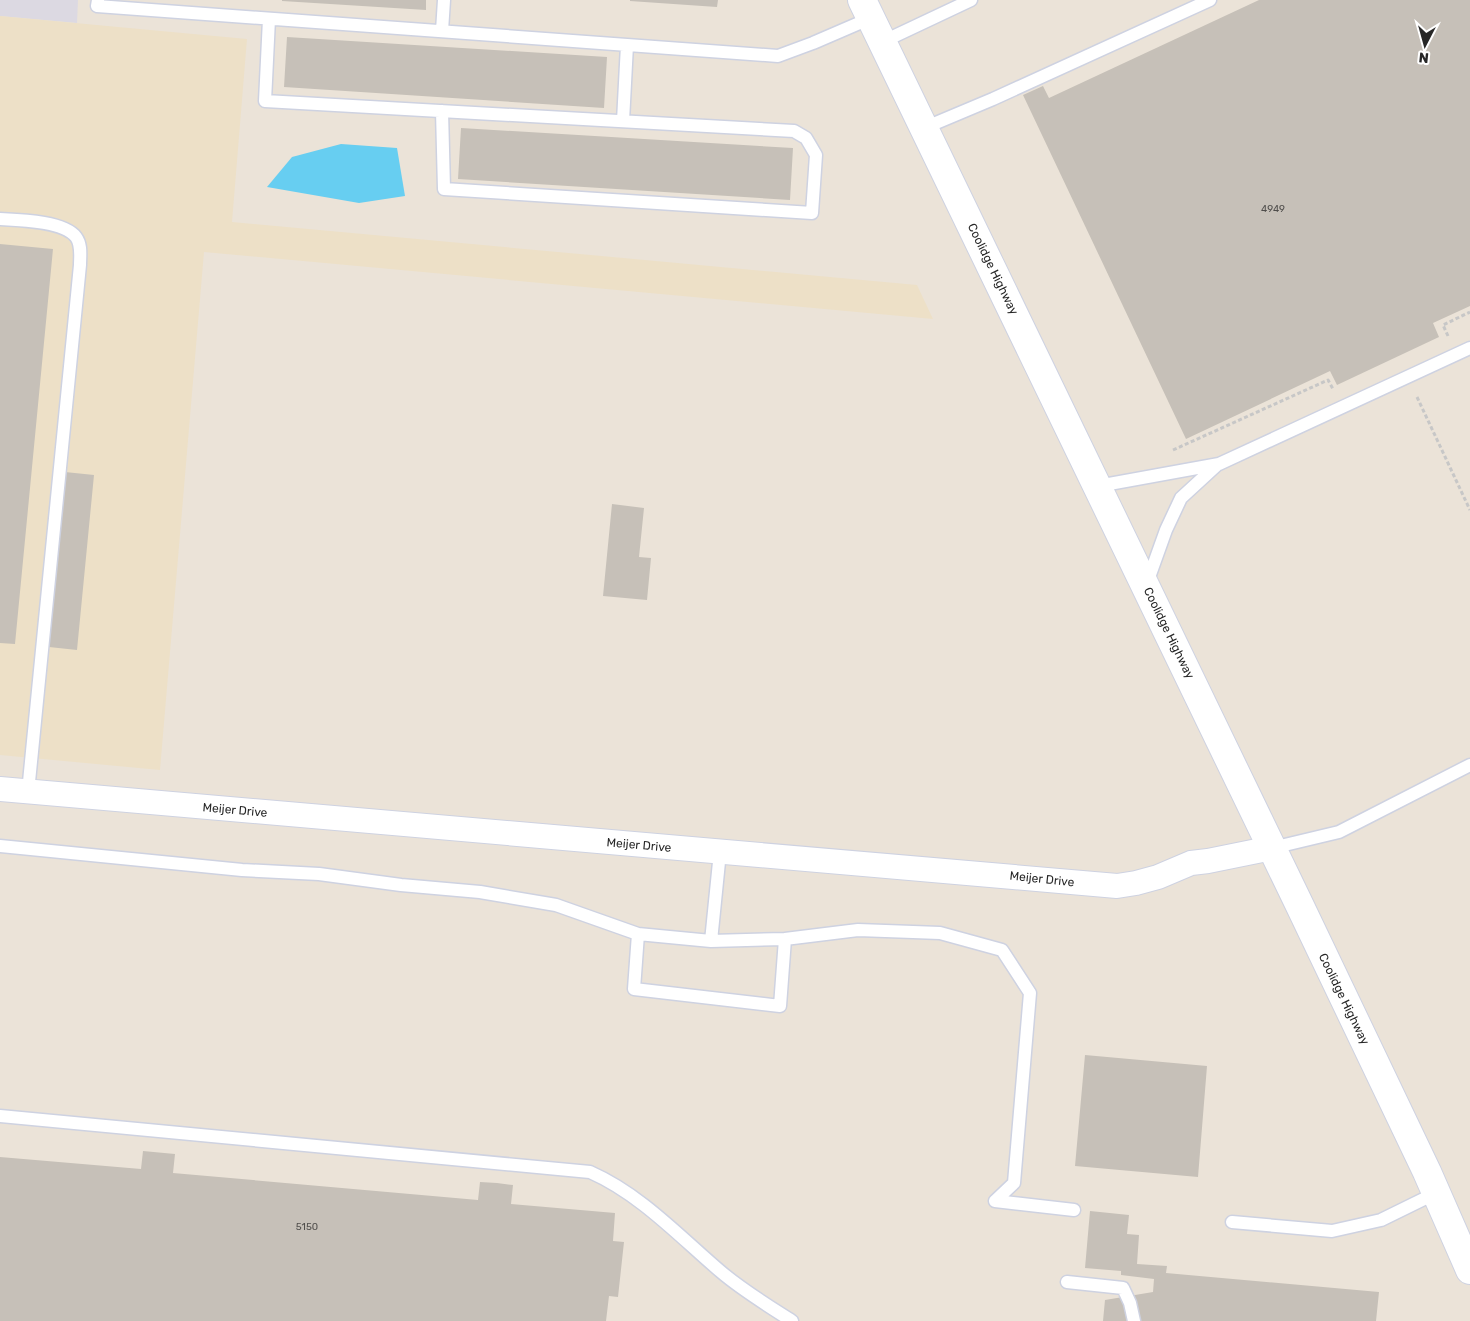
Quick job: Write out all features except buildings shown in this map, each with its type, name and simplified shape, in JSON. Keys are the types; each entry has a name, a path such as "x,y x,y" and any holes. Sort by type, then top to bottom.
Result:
{"main road":[{"name":"Coolidge Highway","path":"872,20 1272,848 1436,1193 1470,1270"}],"street":[{"name":"Meijer Drive","path":"0,789 1116,886 1158,877 1191,863 1272,848"}],"lane":[{"path":"98,0 97,6 778,56 872,20 971,0"},
{"path":"442,31 444,0"},
{"path":"924,128 993,99 1210,0"},
{"path":"269,19 265,101 623,121 794,131 806,138 816,155 812,213 444,189 442,111"},
{"path":"623,121 627,45"},
{"path":"0,219 38,222 64,228 76,236 80,245 80,265 28,792"},
{"path":"1098,486 1218,464 1470,348"},
{"path":"1146,586 1166,530 1181,498 1218,464"},
{"path":"1272,848 1339,832 1470,765"},
{"path":"0,846 242,870 319,874 401,885 480,892 556,905 638,934 710,941 785,939 858,930 940,933 1002,950 1030,993 1014,1183 995,1201 1074,1210"},
{"path":"710,941 720,852"},
{"path":"638,934 634,989 780,1006 785,939"},
{"path":"0,1116 590,1172 610,1180 674,1230 738,1286 792,1321"},
{"path":"1232,1222 1332,1230 1381,1220 1436,1193"},
{"path":"1067,1282 1123,1288 1130,1303 1134,1321"}],"path":[{"path":"1448,337 1443,325 1470,312"},
{"path":"1170,452 1328,380 1334,392"},
{"path":"1417,397 1470,510"}],"shaded area":[{"path":"0,0 78,0 77,23 0,16"},
{"path":"0,16 247,39 232,222 917,285 933,319 204,252 160,770 0,755"}],"water":[{"path":"341,144 397,148 405,196 359,203 267,187 292,157"}]}
